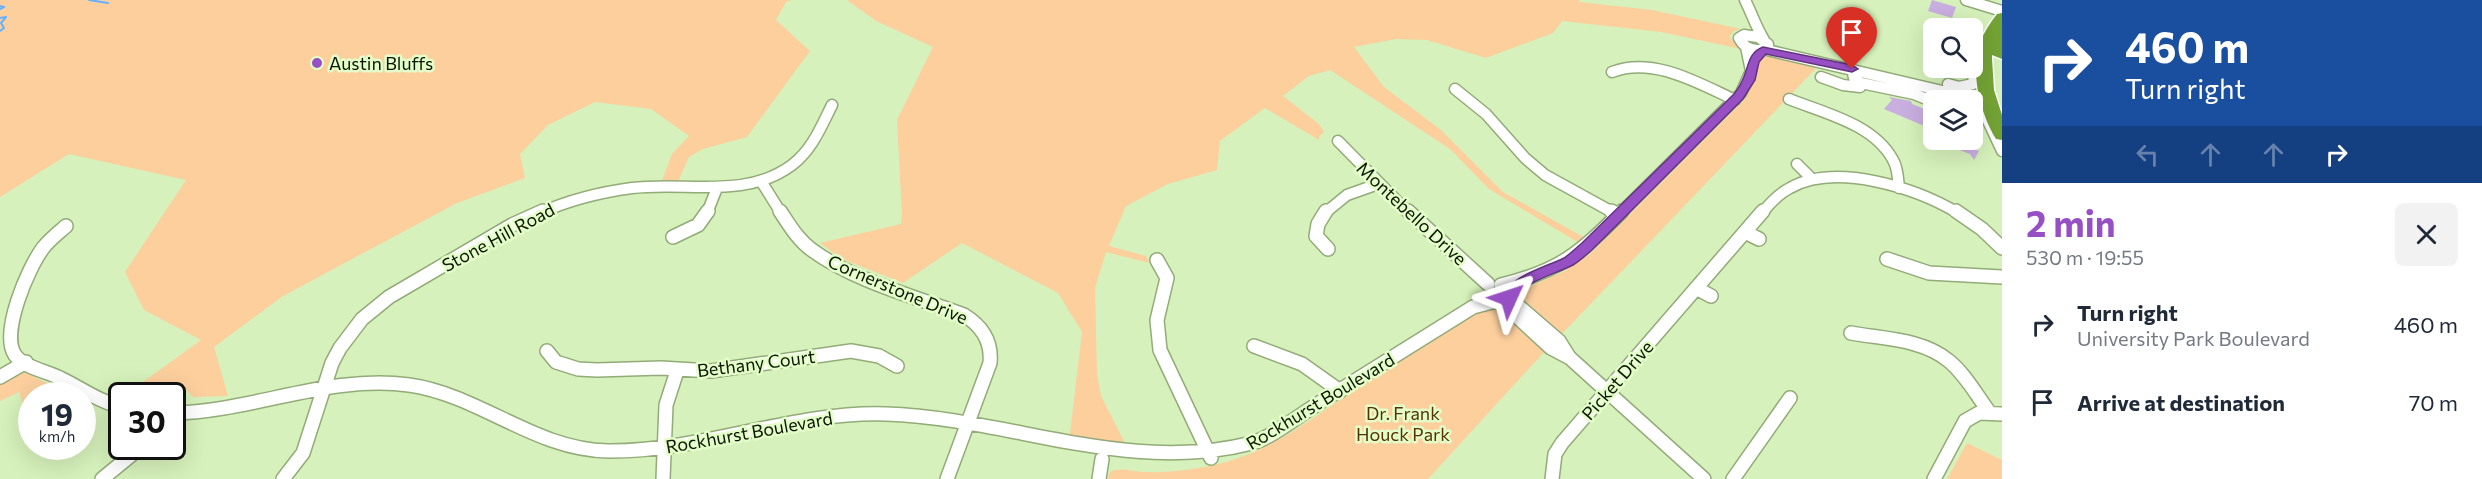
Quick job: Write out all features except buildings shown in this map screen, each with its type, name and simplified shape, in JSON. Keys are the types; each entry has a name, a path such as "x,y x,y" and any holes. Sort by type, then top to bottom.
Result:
{"highway":[{"path":"2002,16 1988,43 1984,61 1987,94 2002,135"},
{"path":"2002,32 1996,46 1996,51 2002,56"}],"street":[{"path":"1745,0 1765,45"},
{"path":"1966,0 2002,11"},
{"path":"1753,62 1746,47 1739,41 1754,24"},
{"path":"1744,36 1753,36 1765,45 1852,69 1957,93 1972,99 1981,106 2002,152"},
{"path":"1959,87 1973,84 1977,47 1979,44 1988,43"},
{"path":"1746,47 1765,45 1959,87 2002,100"},
{"name":"Rockhurst Boulevard","path":"186,411 242,405 325,388 367,383 424,388 456,397 561,445 607,452 665,447 823,417 889,414 967,425 1102,459 1161,464 1211,458 1256,442 1473,307 1571,260 1735,100 1749,80 1753,62 1765,45"},
{"path":"1612,72 1621,67 1656,69 1735,100"},
{"path":"1852,69 1854,78 1861,83 1923,98"},
{"path":"1821,77 1852,87 1860,87 1861,83"},
{"path":"1455,89 1486,114 1525,158 1545,175 1618,215"},
{"path":"1789,99 1855,127 1881,145 1894,162 1899,188"},
{"name":"Stone Hill Road","path":"283,479 303,453 332,363 340,348 362,319 406,286 512,225 555,206 616,190 737,187 761,181 792,165 804,155 832,105"},
{"name":"Montebello Drive","path":"1338,141 1378,184 1498,294 1551,348 1570,358 1704,479"},
{"path":"1797,164 1812,179"},
{"name":"Picket Drive","path":"1552,479 1555,454 1745,232 1780,194 1792,185 1812,179 1847,179 1899,188 1961,209 2002,248"},
{"name":"Cornerstone Drive","path":"761,181 795,234 812,250 851,272 964,315 982,329 991,350 990,363 947,479"},
{"path":"1328,249 1316,236 1317,224 1329,206 1347,194 1378,184"},
{"path":"673,237 692,231 699,224 711,207 717,188"},
{"path":"66,226 43,247 6,320 6,340 9,349 26,362 85,390 108,404"},
{"path":"1745,232 1759,239"},
{"path":"1887,259 1910,270 1928,274 2002,277"},
{"path":"1157,260 1167,278 1158,320 1160,350 1211,458"},
{"path":"1696,288 1711,296"},
{"path":"1851,333 1948,353 1957,368 1996,413"},
{"path":"1254,346 1295,361 1340,391"},
{"name":"Bethany Court","path":"547,351 556,362 578,369 661,368 677,371 732,369 851,351 879,356 897,366"},
{"path":"0,377 26,362"},
{"path":"663,479 666,405 677,371"},
{"path":"1732,479 1790,398"},
{"path":"1934,479 1965,421 1971,416 1996,413"},
{"path":"1098,479 1102,459"},
{"path":"103,479 126,460"}],"green space":[{"path":"0,0 792,0 786,2 776,20 810,51 747,137 703,149 689,157 677,184 661,183 672,154 689,136 651,109 595,102 548,125 520,154 525,178 457,203 283,296 214,347 228,396 193,397 186,390 186,382 143,382 201,340 144,310 125,272 186,180 69,154 0,197"},
{"path":"847,0 1579,0 1580,2 1652,10 1741,29 1734,31 1729,37 1741,49 1661,32 1562,21 1553,33 1486,58 1427,40 1396,39 1354,47 1384,87 1441,130 1503,192 1585,238 1579,243 1489,189 1450,149 1330,70 1309,76 1283,96 1319,124 1324,132 1319,136 1319,140 1265,108 1220,141 1217,170 1168,184 1126,206 1109,246 1146,256 1149,263 1106,252 1095,288 1097,374 1101,396 1130,453 1069,442 1082,332 1058,293 962,243 903,283 842,259 820,243 901,224 897,120 933,47 876,21"},
{"path":"1769,53 1821,63 1560,336 1524,303 1520,295 1522,290 1565,271 1591,253 1745,99 1755,80 1759,58"},
{"name":"Dr. Frank Houck Park","path":"1494,309 1504,313 1546,350 1428,479 1108,479 1109,473 1116,470 1154,472 1185,470 1206,467 1247,455 1308,422 1364,382 1481,310"},
{"path":"25,372 44,382 18,382 18,392 0,401 0,383"},
{"path":"1967,443 2002,460 2002,479 1947,479"}],"waterway":[{"path":"89,0 108,3"},
{"path":"0,6 4,7 0,9"},
{"path":"0,18 6,17 1,23 4,28 0,31"}],"place":[{"name":"Austin Bluffs","path":"317,63"}],"route":[{"path":"1509,298 1510,294 1528,279 1571,260 1587,246 1738,96 1749,80 1753,62 1763,51 1788,54 1852,69"}]}
